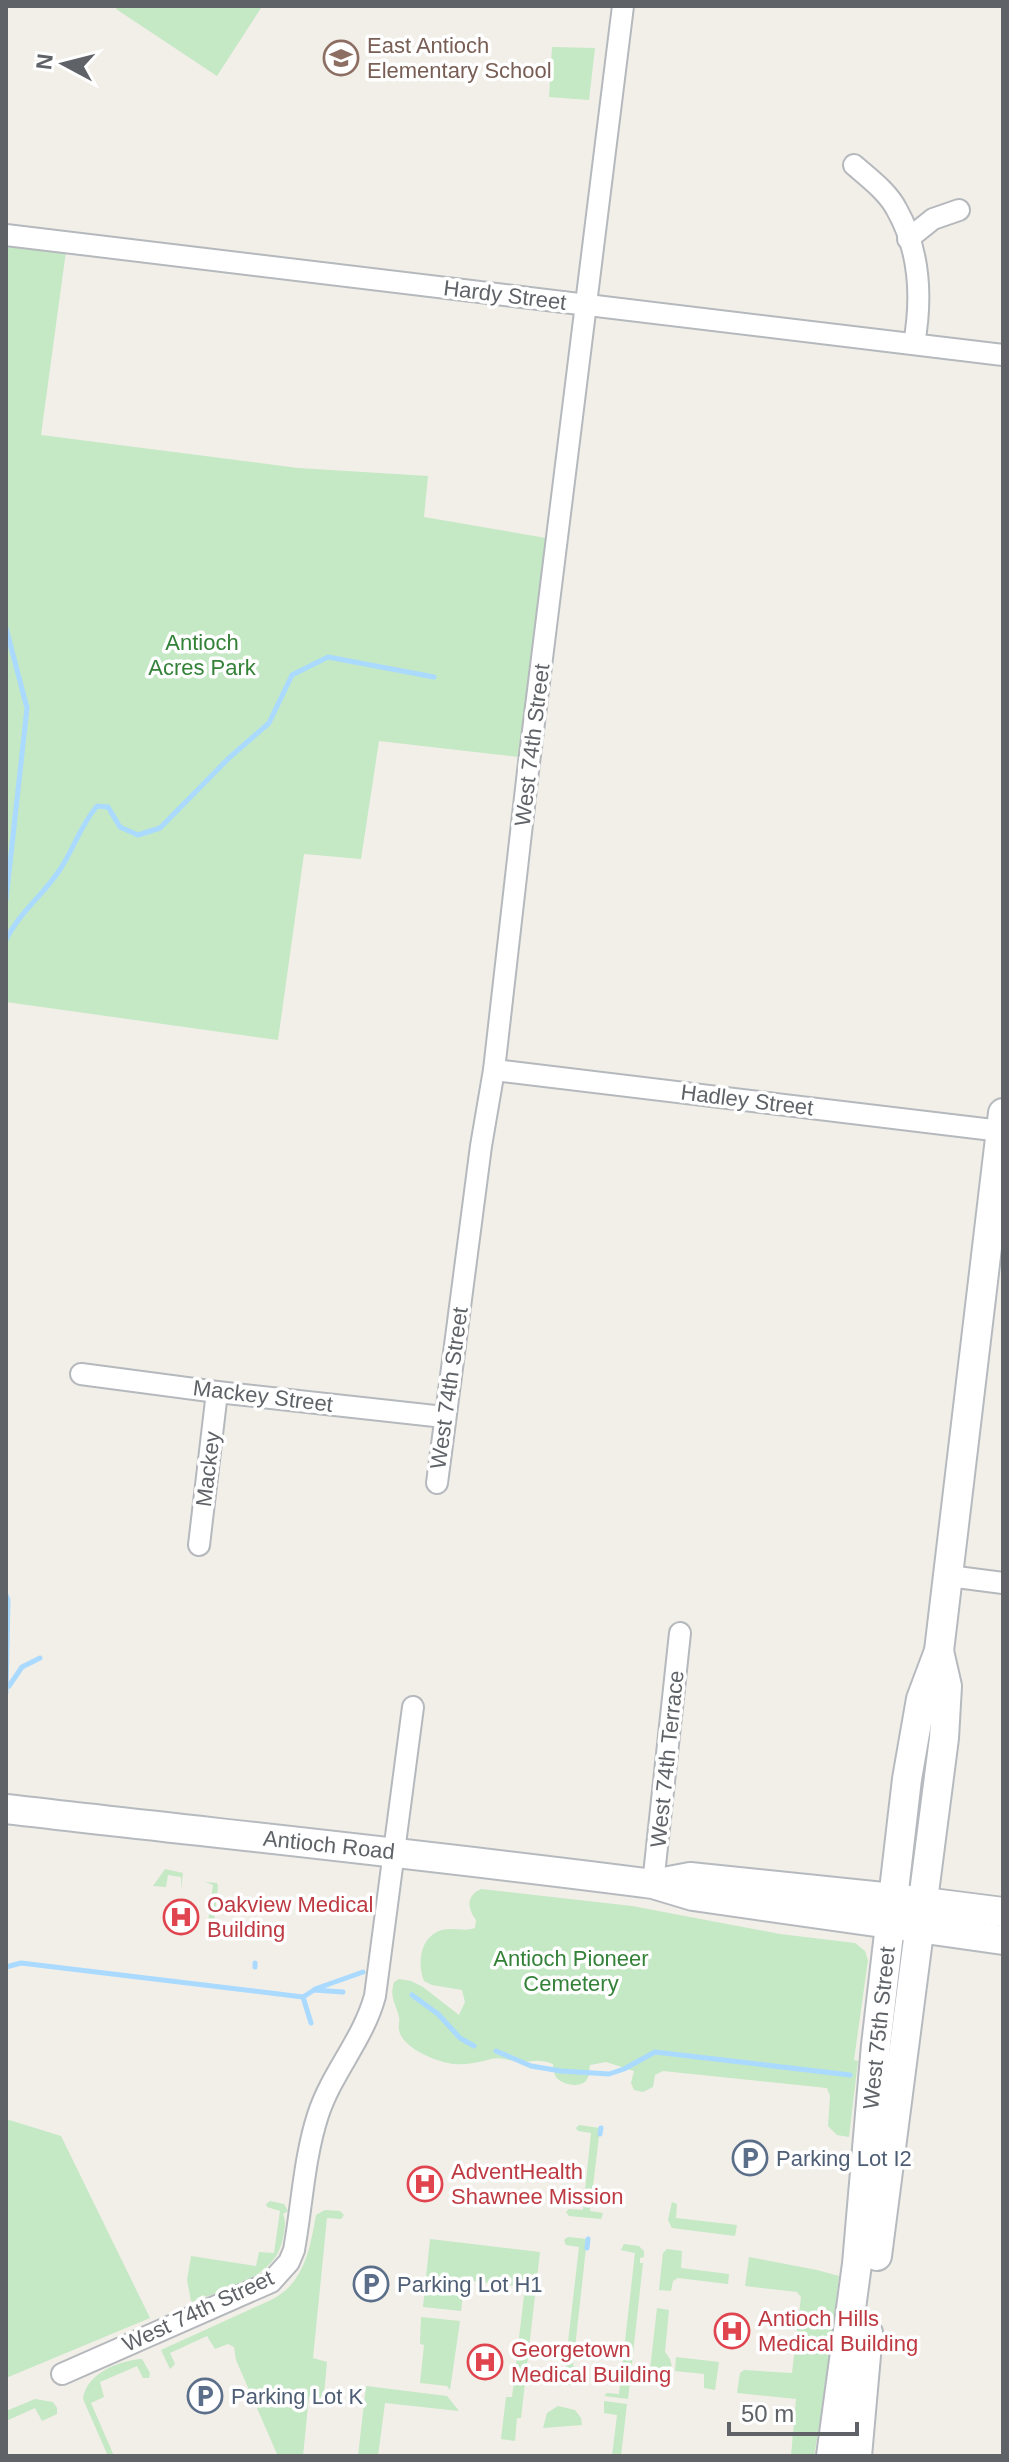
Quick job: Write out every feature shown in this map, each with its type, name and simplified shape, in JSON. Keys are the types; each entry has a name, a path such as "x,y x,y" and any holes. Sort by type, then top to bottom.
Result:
{"main road":[{"name":"West 75th Street","path":"831,2456 856,2279 876,2045 907,1779 921,1699 939,1651 996,1237 1002,1122"},
{"name":"West 75th Street","path":"857,2456 880,2225 923,1915 945,1725 947,1686 939,1651"},
{"name":"Antioch Road","path":"6,1809 393,1851 653,1884 690,1877 923,1915 1003,1912"},
{"name":"Antioch Road","path":"923,1915 1003,1940"}],"street":[{"name":"West 74th Street","path":"437,1483 481,1146 494,1070 623,6"},
{"path":"854,165 881,189 897,209 908,239 918,281 918,323 914,344"},
{"path":"908,239 933,219 959,210"},
{"name":"Hardy Street","path":"6,235 1003,355"},
{"name":"Hadley Street","path":"494,1070 1002,1122"},
{"name":"Mackey Street","path":"81,1374 444,1417"},
{"name":"Mackey","path":"199,1545 217,1392"},
{"path":"949,1576 1003,1583"},
{"name":"West 74th Terrace","path":"653,1884 680,1633"},
{"name":"West 74th Street","path":"62,2374 271,2282 289,2262 318,2115 336,2076 364,2030 375,1996 413,1707"}],"green space":[{"path":"118,6 261,8 217,76 116,9"},
{"path":"552,47 595,48 589,100 549,97"},
{"name":"Antioch Acres Park","path":"6,244 66,251 41,435 298,468 428,476 424,517 546,538 519,757 379,741 361,859 304,854 278,1040 6,1002"},
{"path":"165,1869 183,1873 181,1889 181,1877 168,1875 166,1887 153,1886"},
{"path":"205,1882 217,1883 218,1886 213,1931 206,1937 213,1885"},
{"name":"Antioch Pioneer Cemetery","path":"481,1889 632,1906 780,1934 855,1943 865,1951 868,1960 854,2060 858,2061 849,2137 837,2135 828,2126 830,2096 827,2088 663,2071 655,2075 653,2087 643,2092 634,2090 631,2083 634,2071 606,2062 590,2065 589,2076 584,2082 572,2085 559,2080 553,2064 545,2061 495,2058 455,2064 431,2058 414,2048 399,2030 393,1996 394,1982 399,1979 411,1981 423,1987 459,2015 465,2002 462,1990 424,1981 422,1951 435,1933 446,1929 475,1928 470,1899"},
{"path":"6,2119 61,2136 150,2318 6,2378"},
{"path":"579,2125 600,2128 590,2211 603,2213 601,2219 569,2216 566,2212 569,2209 583,2210 591,2133 578,2131 576,2128"},
{"path":"270,2201 284,2204 288,2211 283,2214 283,2238 272,2261 264,2270 242,2282 191,2301 187,2280 191,2256 256,2266 259,2252 274,2253 280,2211 267,2207"},
{"path":"672,2202 677,2204 676,2218 737,2225 735,2236 672,2228 668,2220"},
{"path":"325,2210 340,2211 344,2215 341,2219 327,2218 313,2358 327,2362 324,2395 321,2398 309,2396 303,2456 274,2456 277,2454 236,2360 234,2347 228,2344 215,2349 207,2336 170,2353 175,2364 170,2369 161,2350 282,2293 299,2274 308,2252 316,2215"},
{"path":"568,2237 587,2239 573,2366 584,2368 587,2373 577,2383 564,2385 553,2384 549,2380 552,2376 564,2377 579,2247 566,2245 564,2240"},
{"path":"430,2239 540,2252 521,2418 517,2418 515,2441 501,2439 506,2397 512,2397 525,2287 465,2280 461,2311 423,2307"},
{"path":"624,2244 639,2246 644,2251 644,2257 640,2258 640,2263 643,2263 628,2399 604,2396 607,2393 619,2394 635,2253 621,2250"},
{"path":"667,2249 682,2251 681,2268 729,2274 728,2284 678,2278 673,2281 671,2291 659,2290 663,2253"},
{"path":"749,2257 839,2276 829,2369 814,2456 791,2456 796,2399 737,2393 740,2373 744,2370 792,2373 801,2297 797,2292 745,2286"},
{"path":"657,2308 669,2310 665,2352 672,2367 666,2384 652,2382 649,2378"},
{"path":"421,2317 460,2321 450,2390 447,2386 420,2383 424,2345 420,2344"},
{"path":"676,2357 719,2362 715,2390 704,2388 704,2374 675,2371"},
{"path":"142,2359 150,2373 149,2378 143,2378 137,2366 100,2382 104,2397 91,2403 114,2456 108,2456 83,2399 85,2390 105,2370"},
{"path":"366,2386 447,2396 459,2411 385,2403 378,2456 358,2456"},
{"path":"35,2399 53,2402 57,2414 42,2421 35,2408 6,2421 6,2411"},
{"path":"604,2401 627,2404 621,2456 612,2456 617,2415 604,2413"},
{"path":"558,2406 575,2410 582,2425 543,2428 547,2413"}],"waterway":[{"path":"6,628 27,708 6,900"},
{"path":"6,940 59,871 97,806 108,807 120,827 138,835 160,828 229,758 269,723 292,675 328,657 434,677"},
{"path":"6,1595 6,1693"},
{"path":"9,1686 22,1667 40,1658"},
{"path":"6,1967 21,1963 303,1997 314,1990 343,1992"},
{"path":"315,1989 363,1972"},
{"path":"412,1995 438,2014 460,2038 474,2046"},
{"path":"303,1997 311,2023"},
{"path":"496,2051 531,2066 561,2071 609,2074 655,2052 850,2075"},
{"path":"600,2134 601,2128"},
{"path":"587,2248 588,2239"}],"place":[{"name":"East Antioch Elementary School","path":"341,58"},
{"name":"Oakview Medical Building","path":"181,1917"},
{"name":"Parking Lot I2","path":"750,2158"},
{"name":"AdventHealth Shawnee Mission","path":"425,2184"},
{"name":"Parking Lot H1","path":"371,2284"},
{"name":"Antioch Hills Medical Building","path":"732,2331"},
{"name":"Georgetown Medical Building","path":"485,2362"},
{"name":"Parking Lot K","path":"205,2396"}]}
